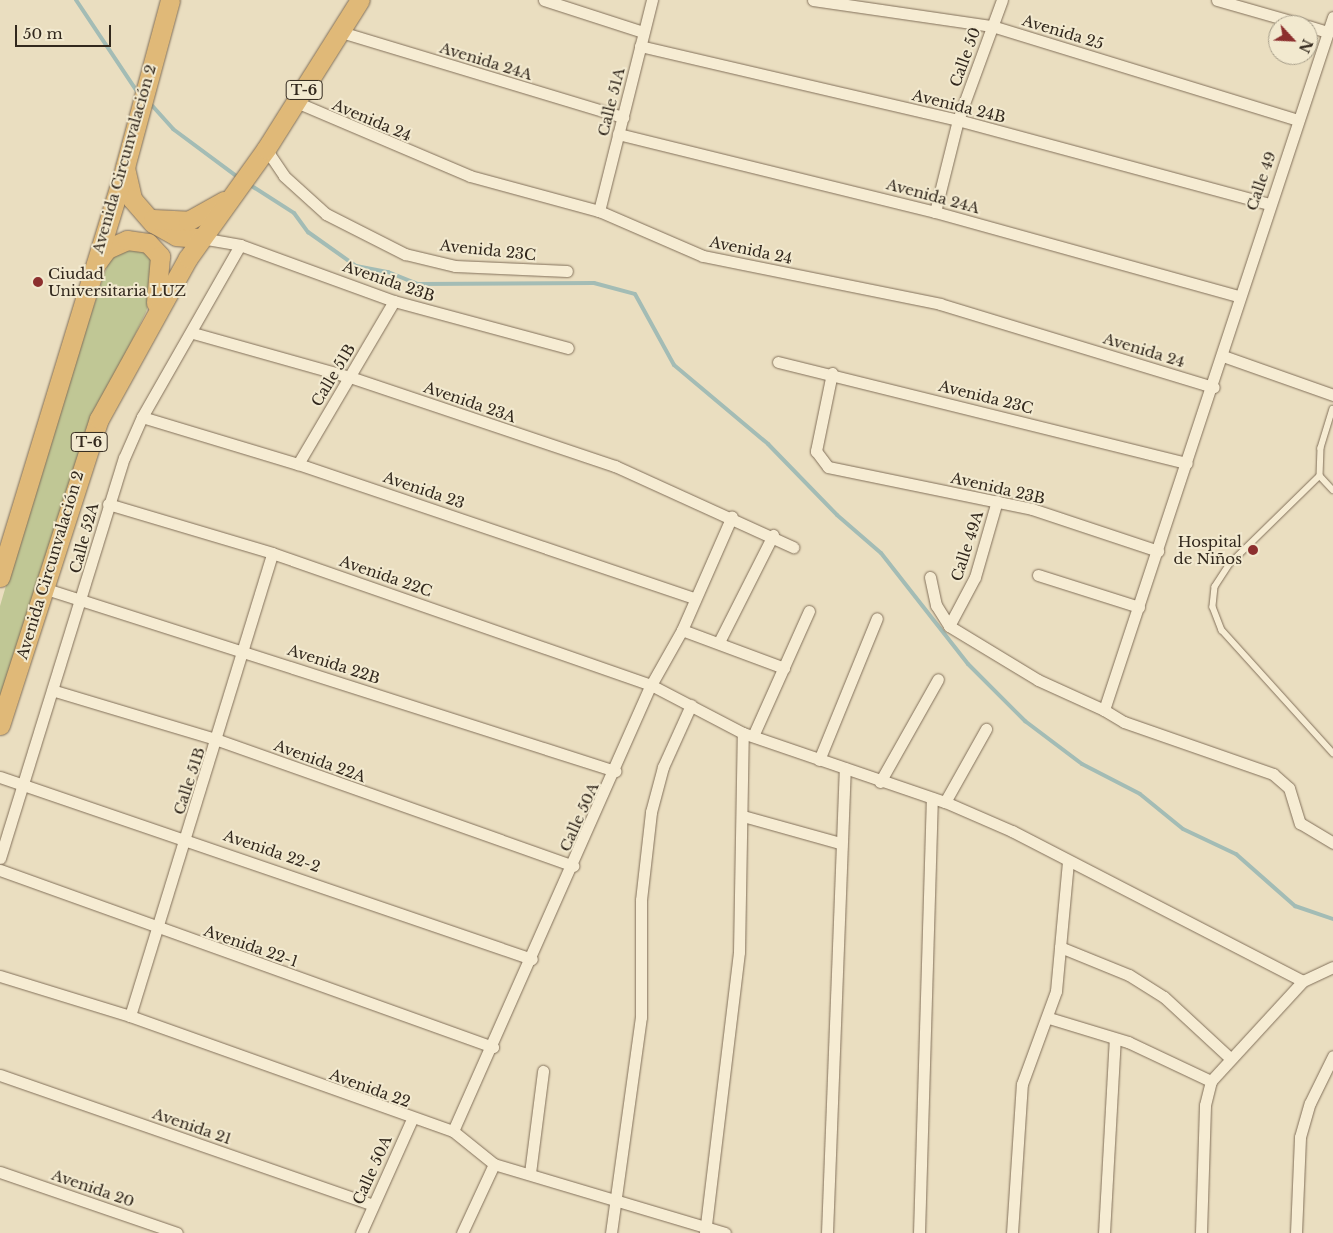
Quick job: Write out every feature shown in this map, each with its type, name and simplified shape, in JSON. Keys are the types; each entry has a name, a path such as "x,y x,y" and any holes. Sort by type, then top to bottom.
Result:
{"highway":[{"name":"Avenida Circunvalación 2","path":"0,576 91,272 125,167 170,0"},
{"name":"Avenida Circunvalación 2","path":"0,725 89,443 152,322 201,238 237,186 266,149 360,0"},
{"name":"T-6","path":"125,167 132,199 145,215 176,236 201,238"},
{"path":"145,215 156,221 188,221 237,186"},
{"name":"T-6","path":"91,272 107,250 127,240 148,243 160,256 162,275 152,322"}],"street":[{"path":"544,0 643,32"},
{"name":"Calle 51A","path":"599,211 652,0"},
{"name":"Avenida 25","path":"813,0 992,26 1298,120"},
{"name":"Calle 50","path":"935,212 958,120 1002,0"},
{"path":"1217,0 1269,15"},
{"name":"Calle 49","path":"1104,710 1214,387 1238,296 1333,17"},
{"path":"1318,29 1328,32"},
{"name":"Avenida 24A","path":"341,32 623,117"},
{"name":"Avenida 24B","path":"640,46 958,120 1269,204"},
{"name":"Avenida 24","path":"296,102 470,176 599,211 703,256 940,304 1214,387"},
{"name":"Avenida 24A","path":"618,134 935,212 1238,296"},
{"name":"Avenida 23C","path":"266,149 284,176 326,214 405,254 454,266 567,271"},
{"name":"Avenida 23B","path":"201,238 240,246 394,302 568,348"},
{"name":"Calle 52A","path":"0,858 55,691 83,598 108,504 142,417 193,333 240,246"},
{"name":"Calle 51B","path":"298,464 394,302"},
{"name":"Avenida 23A","path":"193,333 350,377 615,466 732,516 793,546"},
{"path":"1223,356 1333,394"},
{"name":"Avenida 23C","path":"778,362 832,373 1187,463"},
{"name":"Avenida 23B","path":"832,373 816,451 828,467 997,501 1158,551"},
{"name":"Avenida 23","path":"142,417 298,464 694,598"},
{"name":"Calle 49A","path":"950,626 976,578 997,501"},
{"name":"Avenida 22C","path":"108,504 272,553 651,685 748,735 880,782 945,802 1012,830 1068,862 1303,981"},
{"name":"Calle 50A","path":"453,1131 616,771 651,685 682,630 694,598 732,516"},
{"path":"720,642 774,535"},
{"name":"Calle 51B","path":"130,1016 156,929 218,740 242,650 272,553"},
{"path":"1038,575 1139,607"},
{"path":"930,578 936,605 950,626 1038,680 1104,710 1124,722 1279,777 1289,788 1300,823 1333,843"},
{"name":"Avenida 22B","path":"43,588 83,598 616,771"},
{"path":"705,1230 739,952 743,816 748,735 784,668 809,611"},
{"path":"819,760 877,618"},
{"path":"682,630 720,642 784,668"},
{"path":"880,782 938,679"},
{"name":"Avenida 22A","path":"55,691 218,740 573,866"},
{"path":"611,1233 619,1200 642,1017 641,900 651,812 663,767 691,705"},
{"path":"945,802 986,729"},
{"path":"827,1233 840,843 845,768"},
{"name":"Avenida 22-2","path":"0,777 187,837 532,959"},
{"path":"919,1233 932,798"},
{"path":"743,816 840,843"},
{"path":"1012,1233 1022,1084 1049,1018 1060,947 1068,862"},
{"name":"Avenida 22-1","path":"0,870 156,929 493,1046"},
{"path":"1060,947 1129,975 1164,997 1231,1059"},
{"path":"1201,1233 1205,1105 1211,1081 1303,981 1333,967"},
{"name":"Avenida 22","path":"0,976 130,1016 412,1119 453,1131 494,1164 619,1200 705,1230 725,1233"},
{"path":"1049,1018 1115,1039 1211,1081"},
{"path":"1104,1233 1115,1039"},
{"path":"1296,1233 1300,1136 1310,1103 1333,1056"},
{"path":"530,1173 542,1071"},
{"name":"Avenida 21","path":"0,1075 374,1205"},
{"name":"Calle 50A","path":"361,1233 412,1119"},
{"path":"462,1233 494,1164"},
{"name":"Avenida 20","path":"0,1172 177,1233"}],"lane":[{"path":"1333,409 1321,448 1320,476 1230,564 1215,587 1213,607 1222,630 1333,752"},
{"path":"1320,476 1333,490"}],"green space":[{"path":"124,247 142,248 153,258 157,276 146,312 84,439 0,706 0,606 52,429 111,255"}],"waterway":[{"path":"76,0 138,93"},
{"path":"148,101 173,129 239,178"},
{"path":"247,183 294,213 308,232 356,266 388,272 417,284 594,283 635,294 674,365 768,444 837,515 881,553 968,664 1025,721 1082,764 1140,794 1183,829 1236,854 1295,906 1333,919"}],"place":[{"name":"Ciudad Universitaria LUZ","path":"38,282"},
{"name":"Hospital de Niños","path":"1253,550"}]}
